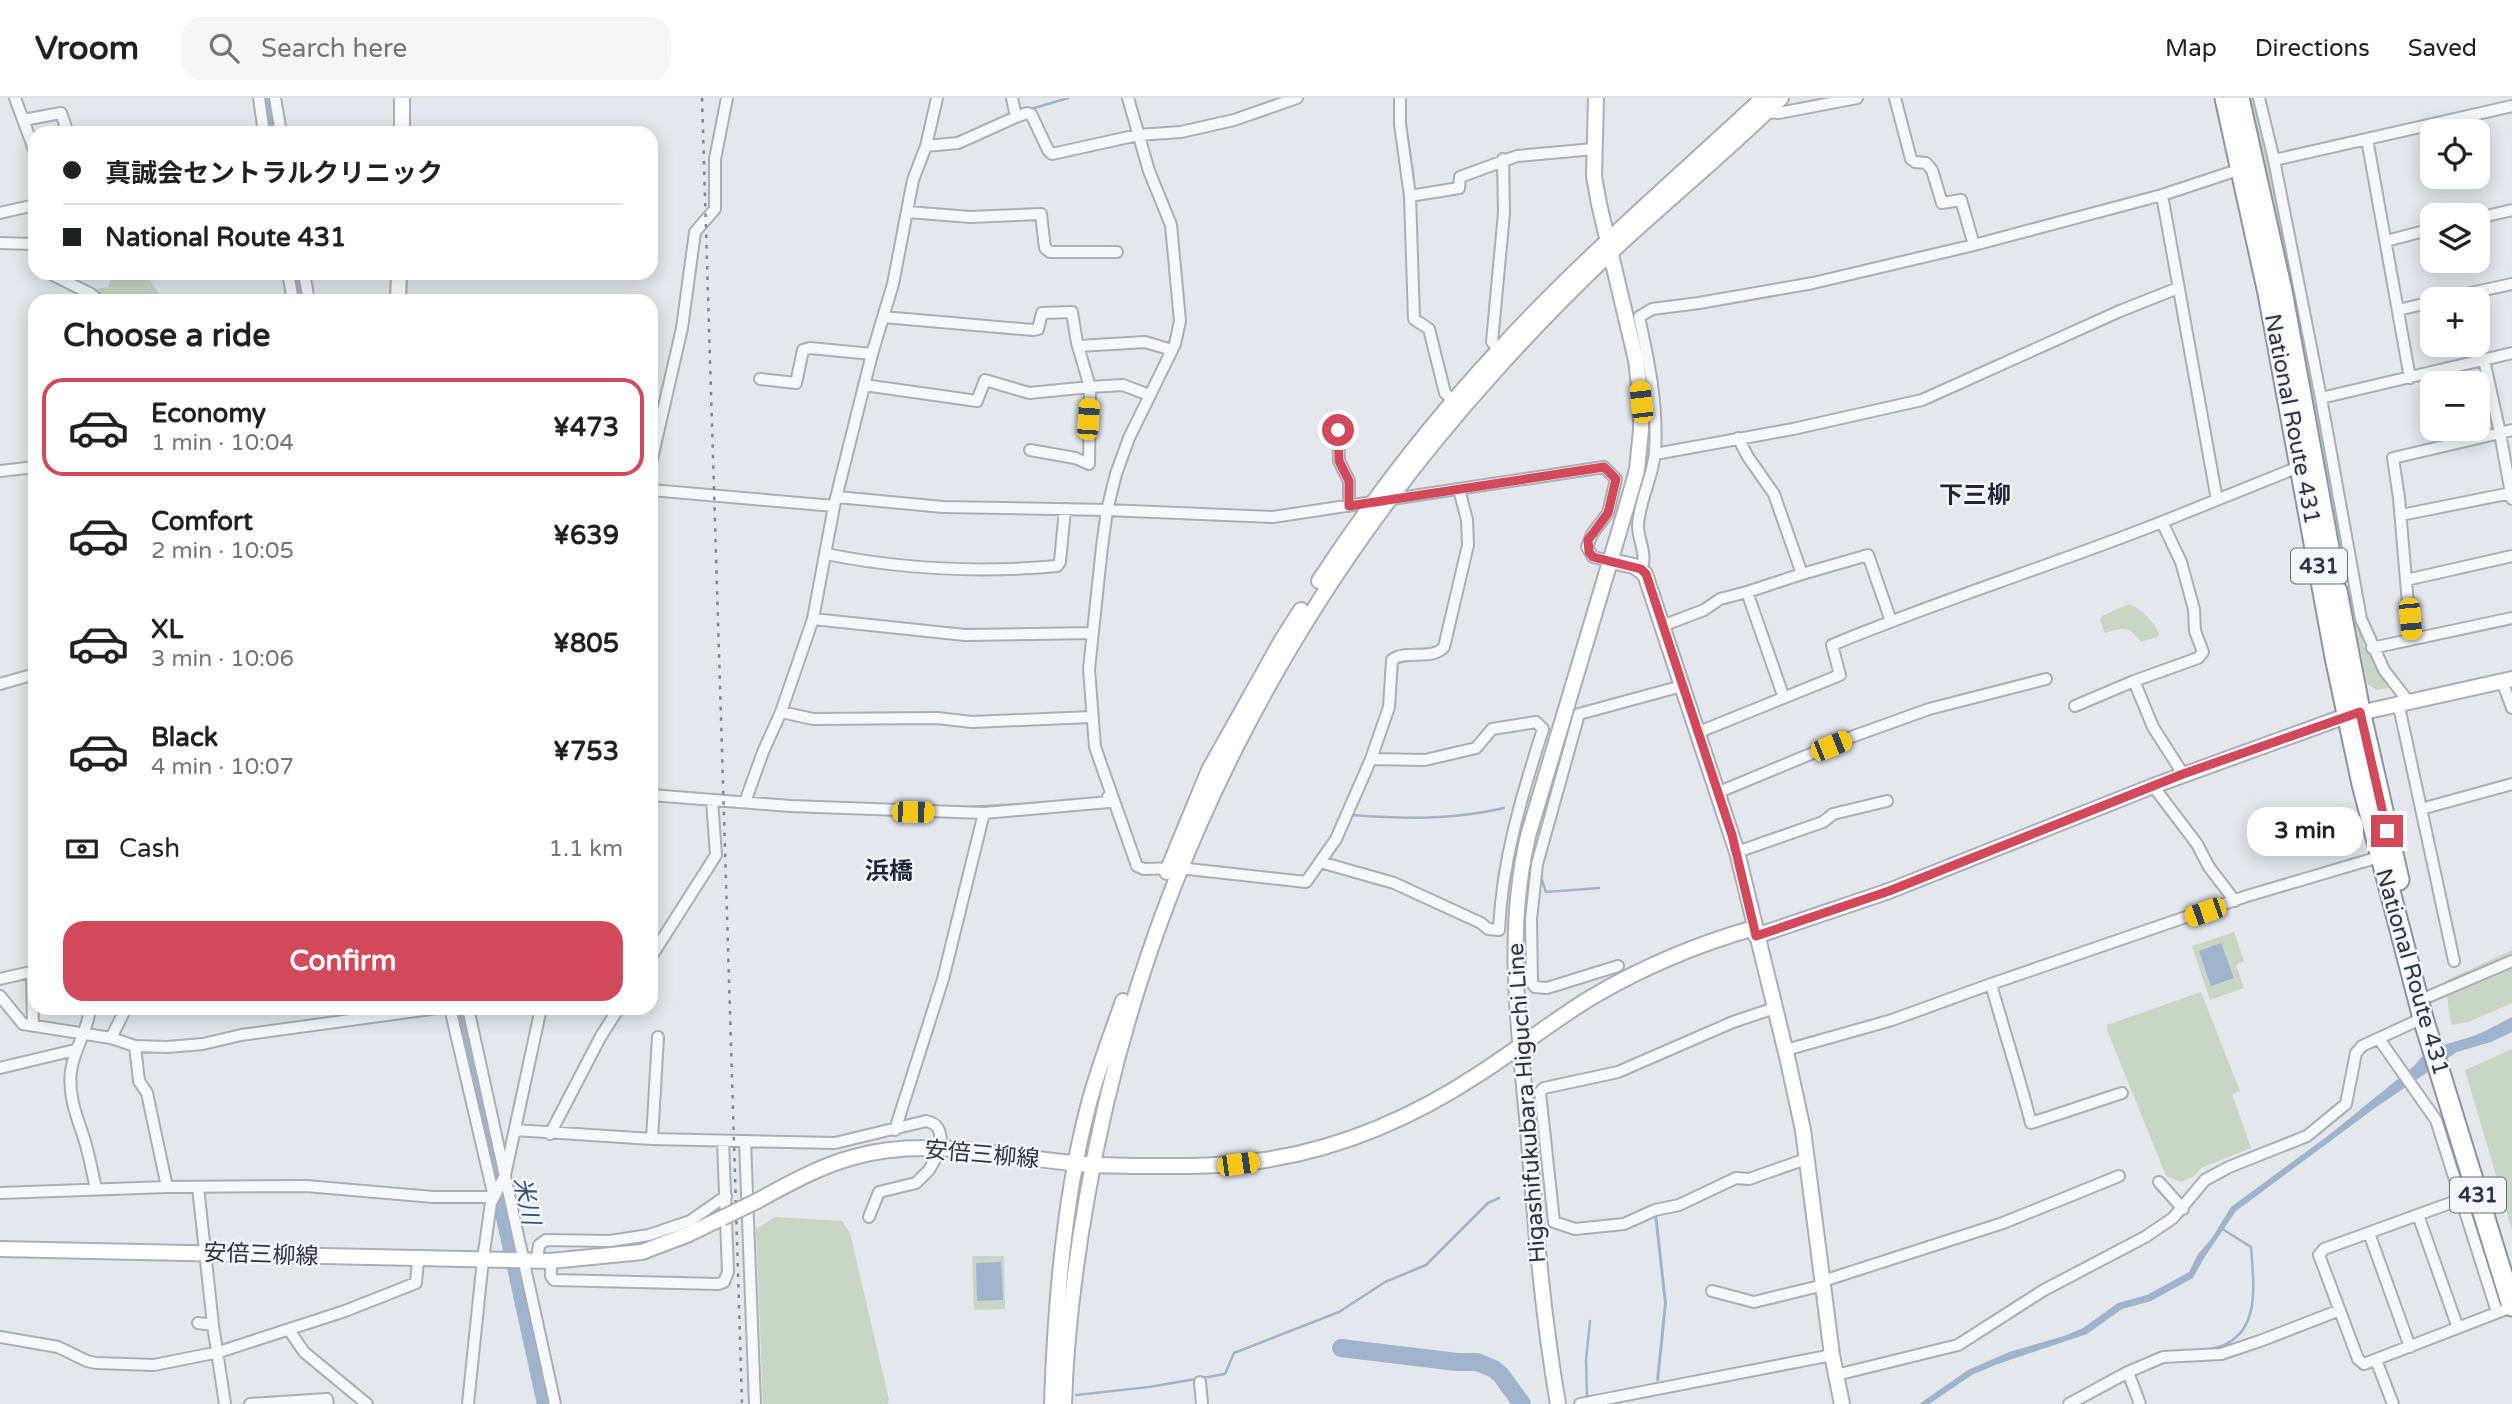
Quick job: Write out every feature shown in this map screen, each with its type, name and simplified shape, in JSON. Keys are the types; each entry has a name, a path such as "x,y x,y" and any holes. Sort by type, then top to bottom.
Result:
{"highway":[{"name":"National Route 431","path":"2225,98 2268,293 2353,714 2430,996 2430,1025"},
{"name":"National Route 431","path":"2239,98 2284,303 2379,857 2430,1025 2512,1264"},
{"name":"National Route 431","path":"2450,1082 2469,1196 2507,1308"}],"main road":[{"path":"402,98 402,126"},
{"name":"Higashifukubara Higuchi Line","path":"1558,1404 1542,1306 1514,943 1518,889 1535,837 1637,470 1641,430 1636,360 1594,176 1596,98"},
{"path":"1381,501 1408,457 1499,350 1765,105 1781,98"},
{"path":"1064,1404 1065,1358 1073,1281 1092,1165 1129,1012 1174,869 1209,770 1283,638 1345,542 1493,373 1610,246"},
{"path":"1611,561 1641,569 1646,574 1737,852 1803,1130 1832,1355 1842,1404"},
{"name":"安倍三柳線","path":"0,1249 498,1260 642,1252 679,1239 789,1183 855,1156 880,1152 942,1147 1076,1164 1188,1166 1238,1164 1318,1149 1381,1127 1454,1090 1589,999 1644,968 1889,891 2183,774 2353,714 2507,680"},
{"path":"1052,1404 1063,1254 1076,1164 1088,1107 1141,946 1174,869"}],"street":[{"path":"15,98 28,133"},
{"path":"259,98 263,126"},
{"path":"275,98 280,126"},
{"path":"658,430 682,328 695,232 715,209 715,159 727,98"},
{"path":"745,802 781,712 813,618 836,501 872,354 893,284 913,180 926,146 937,98"},
{"path":"1012,98 1016,117"},
{"path":"1128,98 1173,236 1180,321 1175,344 1129,438 1116,474 1107,510 1089,669 1095,747 1137,866 1144,869 1174,869 1306,882 1336,838 1371,759 1390,707 1392,660 1399,655 1437,653 1444,648 1468,545 1467,520 1459,489"},
{"path":"926,146 958,143 1027,113 1031,114 1052,154 1138,135 1181,132 1234,120 1297,98"},
{"path":"1400,98 1400,124 1410,196 1417,320 1429,329 1445,393 1454,401"},
{"path":"1765,105 1779,113 1857,98"},
{"path":"1895,98 1911,159 1926,163 1932,170 1942,203 1961,200 1974,244"},
{"path":"2259,98 2274,160 2321,398 2361,619 2372,648 2403,702 2421,809 2454,961"},
{"path":"2274,160 2512,106"},
{"path":"23,120 61,113 66,126"},
{"path":"2367,139 2410,378"},
{"path":"1410,196 1459,188 1461,177 1503,159 1594,149"},
{"path":"1499,350 1492,342 1504,213 1503,159"},
{"path":"1641,569 1644,563 1638,527 1655,454 1653,383 1639,317 1652,309 1812,284 2162,195 2241,169"},
{"path":"2162,195 2217,500"},
{"path":"0,213 28,207"},
{"path":"2490,215 2512,210"},
{"path":"908,212 970,217 1041,214 1045,248 1050,252 1117,252"},
{"path":"2386,241 2420,232"},
{"path":"0,243 28,244"},
{"path":"63,280 91,294"},
{"path":"2490,289 2512,284"},
{"path":"1655,454 1793,429 1922,400 2120,311 2178,288"},
{"path":"2398,310 2420,305"},
{"path":"883,317 1036,330 1042,313 1072,312 1090,387 1089,464 1075,458 1030,450"},
{"path":"1079,346 1145,342 1172,350"},
{"path":"760,379 796,383 803,350 810,348 872,354"},
{"path":"2321,398 2512,353"},
{"path":"2400,514 2511,496 2506,432 2484,360"},
{"path":"864,385 977,401 985,380 1029,393 1123,385 1149,395"},
{"path":"1338,430 1339,461 1349,481 1349,506"},
{"path":"2411,639 2393,458 2506,432"},
{"path":"1738,438 1774,494 1802,574"},
{"path":"1699,732 1840,675 1832,645 1891,621 2090,550 2301,466"},
{"path":"658,490 943,508 1107,510 1273,517 1604,467 1616,479 1608,513 1592,534 1587,547 1593,557 1611,561"},
{"path":"0,471 28,468"},
{"path":"825,554 871,563 961,569 1057,566 1060,562 1065,509"},
{"path":"2075,706 2198,658 2203,652 2195,631 2194,609 2181,562 2162,522"},
{"path":"1662,626 1704,610 1720,599 1868,555 1891,621"},
{"path":"2406,580 2512,556"},
{"path":"1747,592 1784,698"},
{"path":"813,618 965,635 1093,633"},
{"path":"2372,648 2512,618"},
{"path":"0,684 28,676"},
{"path":"1719,792 1854,736 1929,709 2046,679"},
{"path":"2507,680 2512,708"},
{"path":"2134,681 2153,727 2183,774"},
{"path":"1618,966 1542,989 1532,983 1531,919 1537,864 1535,837 1579,715 1682,685"},
{"path":"781,712 813,719 937,718 972,722 1091,717"},
{"path":"1320,862 1394,883 1481,923 1488,929 1499,930 1501,898 1512,832 1543,729 1536,722 1492,729 1476,748 1425,760 1371,759"},
{"path":"2421,809 2512,784"},
{"path":"2153,786 2197,844 2209,867 2235,901"},
{"path":"658,795 877,811 984,813 1109,802 1108,797 1111,796"},
{"path":"658,946 716,855 712,800"},
{"path":"1737,852 1823,822 1833,814 1887,801"},
{"path":"895,1130 943,979 984,813"},
{"path":"1512,832 1535,837"},
{"path":"1786,1050 1892,1020 2235,901 2379,857"},
{"path":"2430,996 2512,961"},
{"path":"0,979 28,973"},
{"path":"1991,984 2031,1123 2122,1093"},
{"path":"0,996 23,1024 111,1038 135,1046 203,1044 241,1035 387,1015"},
{"path":"1774,1008 1732,1022 1618,1072 1544,1088 1541,1092 1541,1112 1554,1223 1575,1229 1629,1222 1655,1210 1679,1205 1736,1178 1749,1179 1806,1159"},
{"path":"33,1015 33,1026"},
{"path":"88,1015 83,1035 75,1050 71,1074 74,1113 84,1137 96,1189"},
{"path":"111,1038 122,1015"},
{"path":"452,1015 494,1196"},
{"path":"469,1015 504,1177 533,1260 555,1404"},
{"path":"468,1404 483,1259 494,1196 504,1177 540,1015"},
{"path":"550,1134 615,1015"},
{"path":"1836,1375 1958,1345 2044,1290 2145,1237 2183,1209 2205,1180 2229,1167 2307,1136 2346,1104 2357,1053 2362,1046 2430,1025"},
{"path":"652,1139 658,1037"},
{"path":"2379,1039 2433,1114 2469,1196 2324,1249 2320,1253 2359,1361 2364,1364 2376,1360 2507,1308"},
{"path":"135,1046 139,1081 147,1093 167,1187"},
{"path":"0,1068 75,1050"},
{"path":"515,1130 652,1139 835,1143 926,1121 933,1122 939,1128 942,1147 929,1170 916,1183 879,1192 869,1217"},
{"path":"533,1260 554,1280 718,1284 726,1280 728,1272 723,1141"},
{"path":"745,1141 755,1404"},
{"path":"1712,1291 1754,1302 1823,1283 2003,1223 2119,1176"},
{"path":"2160,1182 2183,1209"},
{"path":"1,1194 167,1187 306,1186 433,1197 494,1196"},
{"path":"198,1187 213,1325 225,1404"},
{"path":"1533,1192 1550,1190"},
{"path":"533,1260 539,1245 546,1240 610,1241 649,1235 690,1222 726,1196"},
{"path":"2418,1215 2458,1328"},
{"path":"2369,1233 2410,1347"},
{"path":"0,1336 58,1347 96,1363 153,1364 219,1352 289,1330 416,1283 418,1259"},
{"path":"2069,1404 2128,1372 2163,1357 2221,1354 2340,1310"},
{"path":"198,1323 213,1325"},
{"path":"289,1330 304,1352 367,1404"},
{"path":"1580,1404 1832,1355"},
{"path":"2376,1360 2393,1404"},
{"path":"2128,1372 2140,1404"},
{"path":"1200,1382 1202,1404"},
{"path":"250,1404 327,1399 328,1404"}],"green space":[{"path":"2250,98 2254,98 2288,251 2324,440 2321,445 2285,259"},
{"path":"110,280 150,280 159,294 96,293 97,289 108,287"},
{"path":"2325,444 2355,614 2364,645 2389,688 2376,690 2367,684 2322,452"},
{"path":"2129,604 2151,621 2159,634 2157,637 2141,642 2126,629 2105,633 2100,620 2102,616"},
{"path":"2234,932 2244,961 2236,965 2244,988 2210,1000 2192,946"},
{"path":"2512,950 2512,1003 2468,1022 2451,1025 2445,981"},
{"path":"2201,992 2240,1091 2232,1094 2251,1148 2201,1168 2194,1176 2181,1182 2166,1176 2107,1025"},
{"path":"2512,1049 2512,1230 2465,1070"},
{"path":"775,1217 842,1221 850,1233 889,1400 887,1404 763,1404 756,1229"},
{"path":"972,1256 1004,1256 1005,1309 974,1310"}],"water":[{"path":"2221,943 2234,978 2211,986 2199,951"},
{"path":"2512,1017 2512,1032 2491,1042 2457,1052 2375,1108 2236,1211 2193,1278 2151,1301 2122,1309 2087,1334 1995,1365 1972,1375 1929,1404 1919,1404 1968,1370 2009,1352 2083,1328 2118,1303 2147,1295 2189,1272 2198,1254 2212,1238 2231,1207 2329,1135 2427,1053 2476,1035"},
{"path":"1654,1214 1657,1214 1667,1303 1659,1381 1656,1381 1664,1303"},
{"path":"1001,1262 1003,1300 977,1301 976,1263"}],"waterway":[{"name":"米川","path":"269,98 274,126"},
{"path":"1031,109 1068,98"},
{"path":"1407,135 1411,159"},
{"path":"1412,166 1414,184"},
{"name":"米川","path":"298,280 302,294"},
{"path":"1389,658 1395,652 1401,651"},
{"path":"967,807 1044,803"},
{"path":"1352,815 1428,818 1504,808"},
{"path":"1542,880 1546,892 1599,888"},
{"name":"米川","path":"461,1015 546,1404"},
{"path":"1076,1395 1149,1387 1225,1374 1234,1353 1339,1312 1385,1282 1426,1265 1488,1203 1499,1198"},
{"path":"2210,1349 2227,1344 2239,1335 2247,1323 2253,1294 2251,1247 2224,1230"},
{"path":"1587,1397 1586,1360 1590,1321"},
{"path":"1341,1348 1477,1362 1501,1375 1522,1404"}],"railway":[{"path":"702,98 742,1404"}],"district":[{"name":"下三柳","path":"1975,495"},
{"name":"浜橋","path":"889,871"}],"route":[{"path":"1338,430 1339,461 1349,481 1349,506 1604,467 1616,479 1608,513 1588,540 1587,547 1593,557 1634,566 1646,574 1732,835 1756,936 1889,891 2183,774 2360,712 2387,831"}]}
